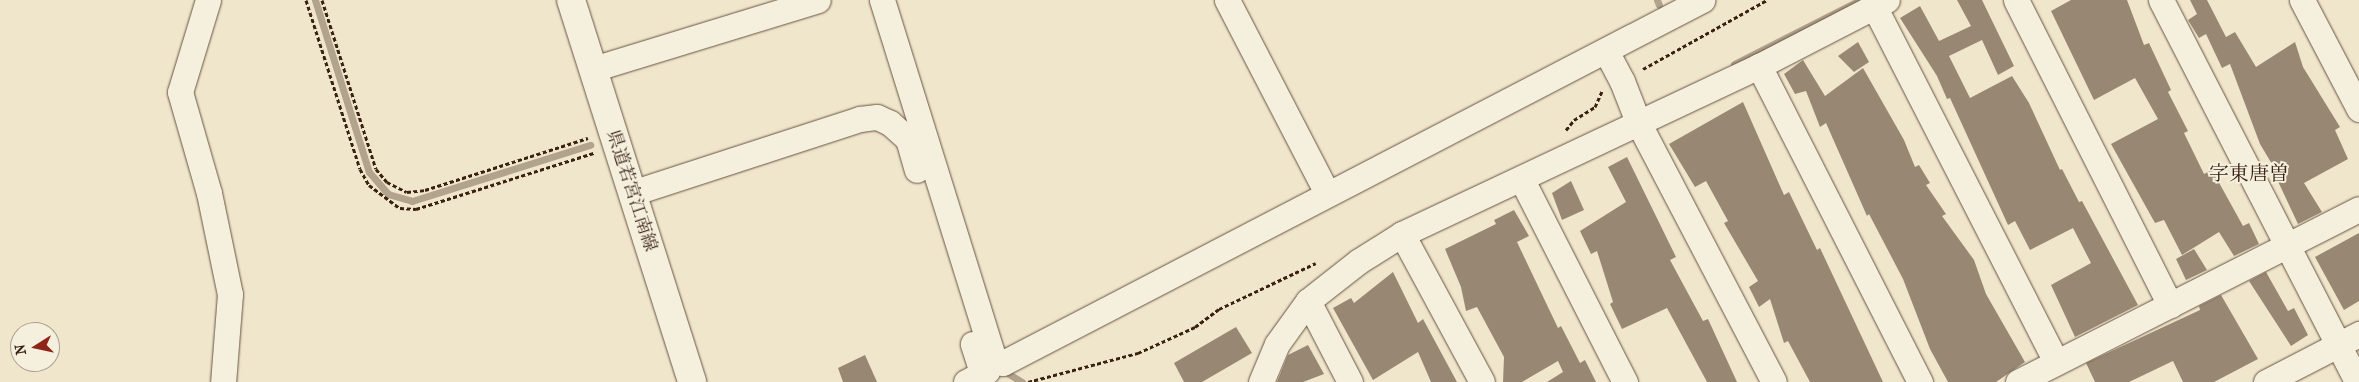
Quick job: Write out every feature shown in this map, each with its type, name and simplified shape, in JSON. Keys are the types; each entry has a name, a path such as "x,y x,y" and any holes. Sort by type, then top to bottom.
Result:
{"main road":[{"name":"県道若宮江南線","path":"571,0 692,382"}],"street":[{"path":"208,0 180,92 209,193 230,294 222,382"},
{"path":"593,69 818,0"},
{"path":"882,0 993,356 1003,363 1327,193 1606,52 1702,0"},
{"path":"1228,0 1327,193"},
{"path":"2016,0 2170,305"},
{"path":"2161,0 2286,247 2349,339 2357,382"},
{"path":"2302,0 2359,109"},
{"path":"1261,382 1277,344 1308,301 1359,261 1402,234 1522,180 1638,122 1759,66 1880,3 2056,361"},
{"path":"1606,52 1622,81 1638,122 1774,382"},
{"path":"1759,66 1920,382"},
{"path":"632,193 860,119 877,117 890,123 908,139 979,363 987,372 966,382"},
{"path":"1522,180 1625,382"},
{"path":"2018,382 2056,361 2286,247 2359,208"},
{"path":"1402,234 1482,382"},
{"path":"1308,301 1350,382"},
{"path":"2266,382 2349,339"}],"path":[{"path":"306,0 360,169 369,185 400,208 416,209 614,138"},
{"path":"322,0 376,170 387,182 407,192 425,190 614,138"},
{"path":"1028,382 1039,377"}],"building":[{"path":"1957,0 1982,0 2014,66 1998,75 1982,40 1949,56 1970,98 2012,76 2029,103 2060,170 2062,169 2079,202 2082,201 2138,305 2075,337 2051,285 2091,263 2073,228 2030,250 2015,221 2008,225 1950,98 1947,99 1937,76 1900,18 1920,6 1939,41 1971,26"},
{"path":"2071,0 2127,0 2144,45 2149,43 2171,90 2168,92 2188,131 2184,133 2204,174 2212,170 2243,226 2249,223 2259,244 2234,256 2219,232 2182,255 2164,220 2155,223 2111,144 2158,119 2135,78 2094,100 2051,11"},
{"path":"2190,0 2207,0 2226,37 2235,32 2256,67 2295,42 2303,67 2340,127 2335,130 2348,159 2304,183 2322,212 2298,224 2275,175 2278,174 2260,144 2230,64 2222,68 2206,34 2199,38 2188,20 2197,14"},
{"path":"1858,42 1869,62 1854,72 1838,56"},
{"path":"1803,60 1825,96 1863,68 1904,140 1915,167 1919,165 1930,183 1926,185 1946,214 1942,216 1974,260 1986,294 2025,362 1996,382 1948,382 1930,349 1903,279 1869,214 1867,216 1826,123 1820,127 1806,91 1795,94 1784,74"},
{"path":"1743,102 1784,195 1789,192 1817,250 1820,248 1883,382 1810,382 1788,341 1784,343 1770,299 1759,307 1749,287 1758,281 1724,223 1728,221 1706,181 1695,187 1669,144"},
{"path":"1627,157 1676,257 1670,260 1703,321 1708,319 1737,382 1707,382 1667,308 1622,329 1610,304 1613,302 1597,251 1591,254 1580,231 1626,202 1608,167"},
{"path":"1571,181 1584,210 1562,220 1552,193"},
{"path":"1514,210 1529,236 1517,242 1558,328 1561,326 1580,363 1585,360 1596,382 1547,382 1563,372 1558,361 1522,382 1503,382 1504,357 1477,307 1466,311 1461,287 1445,249 1496,224 1494,220"},
{"path":"2359,233 2359,301 2344,310 2315,257"},
{"path":"2194,249 2207,270 2186,280 2176,259"},
{"path":"1393,272 1418,323 1423,319 1457,382 1431,382 1418,352 1373,380 1333,308 1351,298 1354,303"},
{"path":"2266,272 2288,311 2294,308 2308,335 2291,346 2249,281"},
{"path":"2221,295 2258,359 2214,382 2183,382 2173,361 2129,382 2095,382 2086,363 2200,310 2199,306"},
{"path":"1236,327 1252,353 1202,382 1184,382 1174,363"},
{"path":"1308,345 1324,374 1303,382 1277,382 1288,355"},
{"path":"865,355 877,382 843,382 838,368"}],"waterway":[{"path":"315,0 369,172 388,194 412,201 590,145"},
{"path":"1657,0 1659,5"},
{"path":"1734,64 1860,0"},
{"path":"1001,369 1022,382"}],"district":[{"name":"字東唐曽","path":"2249,173"}]}
